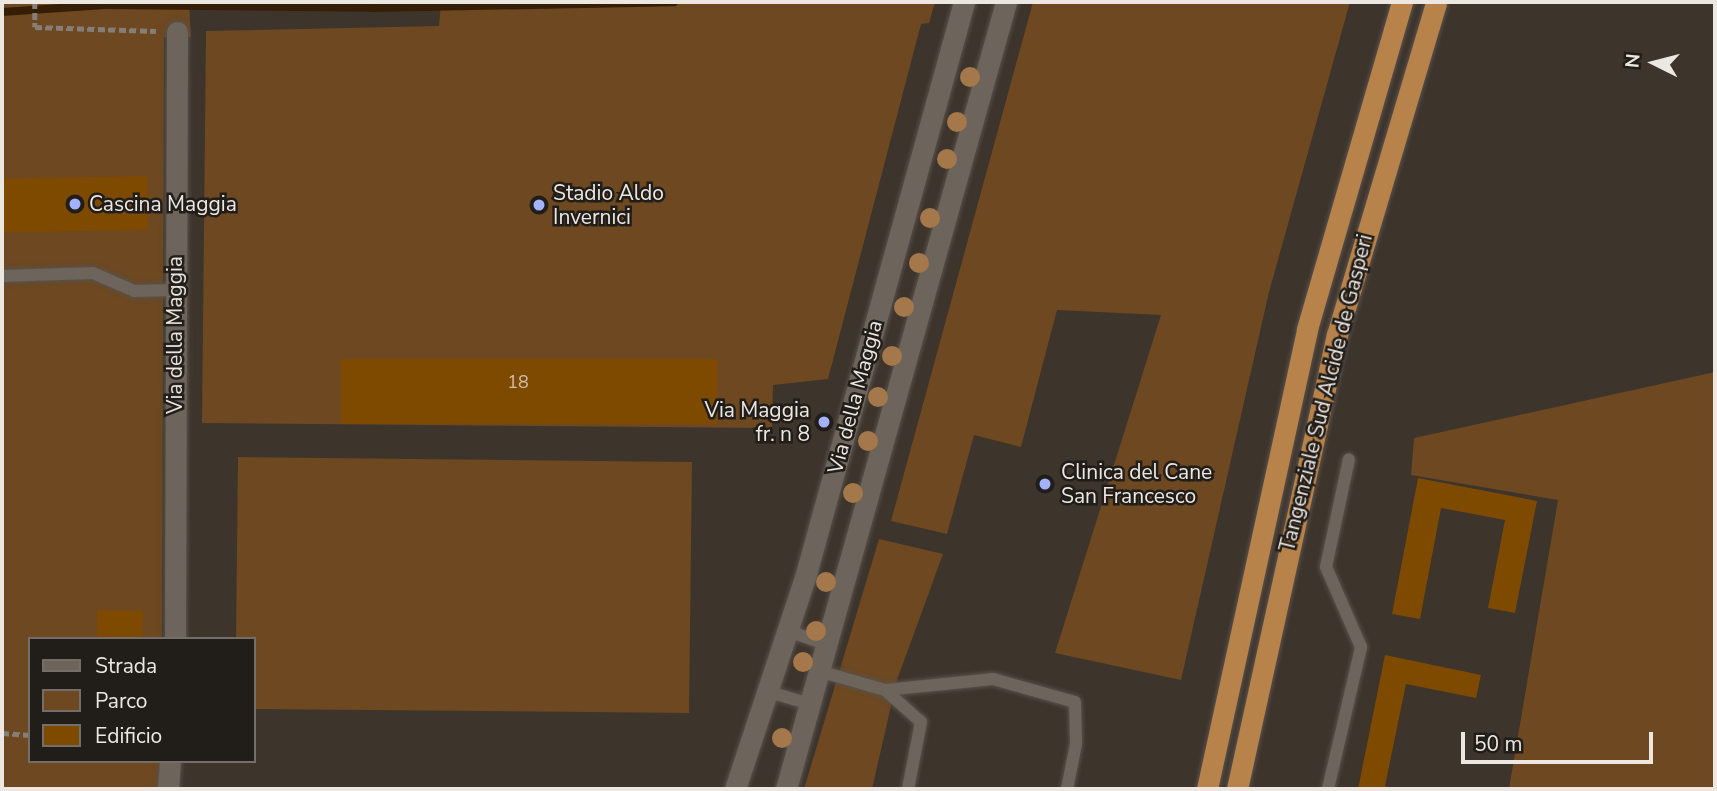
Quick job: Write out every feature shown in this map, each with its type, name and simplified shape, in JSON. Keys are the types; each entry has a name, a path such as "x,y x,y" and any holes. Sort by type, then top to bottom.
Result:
{"highway":[{"name":"Tangenziale Sud Alcide de Gasperi","path":"1207,789 1307,329 1402,2"},
{"name":"Tangenziale Sud Alcide de Gasperi","path":"1237,789 1337,335 1436,2"}],"street":[{"name":"Via della Maggia","path":"735,789 788,631 964,2"},
{"name":"Via della Maggia","path":"786,789 1006,2"},
{"name":"Via della Maggia","path":"175,637 177,32"},
{"path":"168,789 170,763"}],"lane":[{"path":"2,276 93,273 134,291 175,290"},
{"path":"1328,789 1362,647 1326,567 1349,459"},
{"path":"788,631 826,644"},
{"path":"819,671 885,690 993,679 1076,702 1076,744 1067,789"},
{"path":"885,690 921,722 908,789"},
{"path":"769,692 810,704"}],"path":[{"path":"35,2 35,27 177,32"},
{"path":"2,733 28,735"}],"green space":[{"path":"2,2 189,2 191,37 164,37 162,637 28,637 28,763 161,763 158,789 2,789"},
{"name":"Stadio Aldo Invernici","path":"441,2 935,2 929,23 921,24 828,379 773,385 772,428 202,423 206,31 439,26"},
{"path":"1033,2 1350,2 1269,292 1181,680 1055,653 1161,315 1057,310 1021,447 974,435 947,534 891,521"},
{"path":"1715,372 1715,789 1509,789 1558,500 1411,475 1414,438"},
{"path":"238,457 692,462 689,713 256,709 256,637 236,637"},
{"path":"879,539 943,554 897,680 872,789 804,789"}],"building":[{"name":"Cascina Maggia","path":"147,176 148,230 3,233 2,179"},
{"path":"341,359 717,359 717,424 341,424"},
{"path":"1418,478 1537,501 1515,613 1488,608 1505,520 1441,508 1420,619 1392,614"},
{"path":"97,610 143,611 143,637 97,637"},
{"path":"1385,655 1481,675 1476,698 1406,684 1385,786 1396,789 1358,789"}],"waterway":[{"path":"2,12 105,5 373,8 674,2"}],"place":[{"name":"Cascina Maggia","path":"75,204"},
{"name":"Stadio Aldo Invernici","path":"539,205"},
{"name":"Via Maggia fr. n 8","path":"824,422"},
{"name":"Clinica del Cane San Francesco","path":"1045,484"}]}
